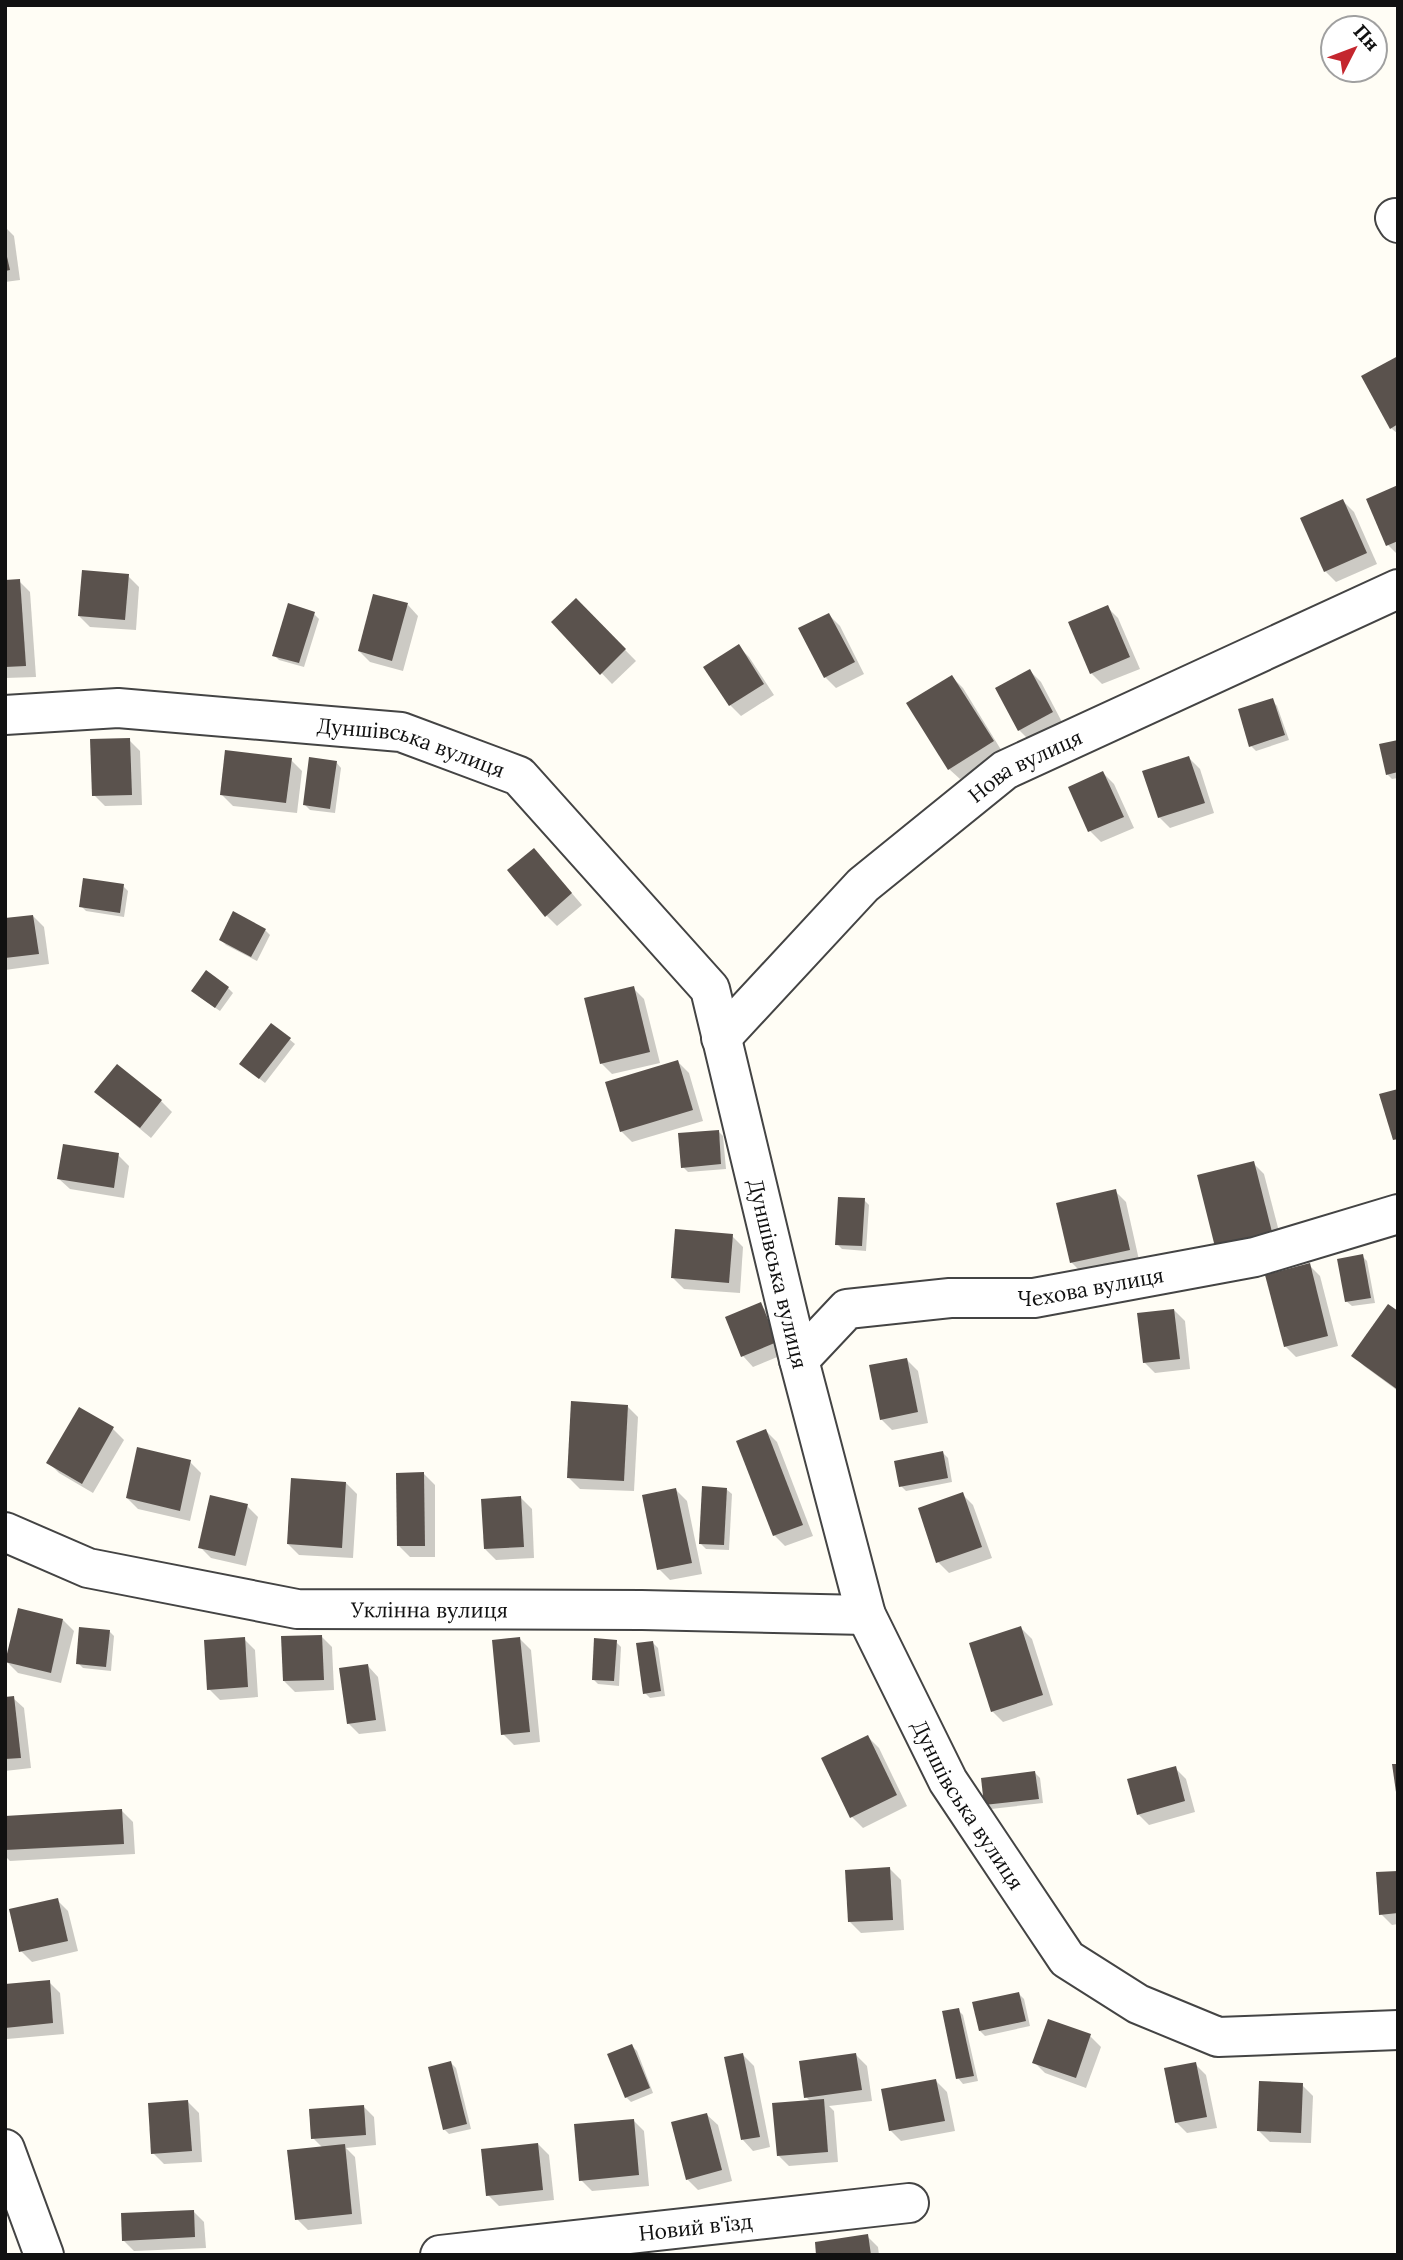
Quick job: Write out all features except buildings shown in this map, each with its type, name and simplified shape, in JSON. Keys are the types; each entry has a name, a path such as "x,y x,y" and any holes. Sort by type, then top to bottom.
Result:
{"street":[{"name":"Нова вулиця","path":"721,1038 863,885 1005,770 1398,589"},
{"name":"Дуншівська вулиця","path":"5,715 118,708 401,732 519,776 710,989 799,1360 866,1615 948,1781 1067,1959 1138,2004 1218,2038 1398,2030"},
{"name":"Чехова вулиця","path":"799,1360 847,1309 950,1298 1034,1298 1255,1257 1398,1214"},
{"name":"Уклінна вулиця","path":"5,1532 88,1568 297,1609 629,1610 866,1615"},
{"path":"5,2149 44,2255"},
{"name":"Новий в'їзд","path":"440,2255 909,2203"}]}
